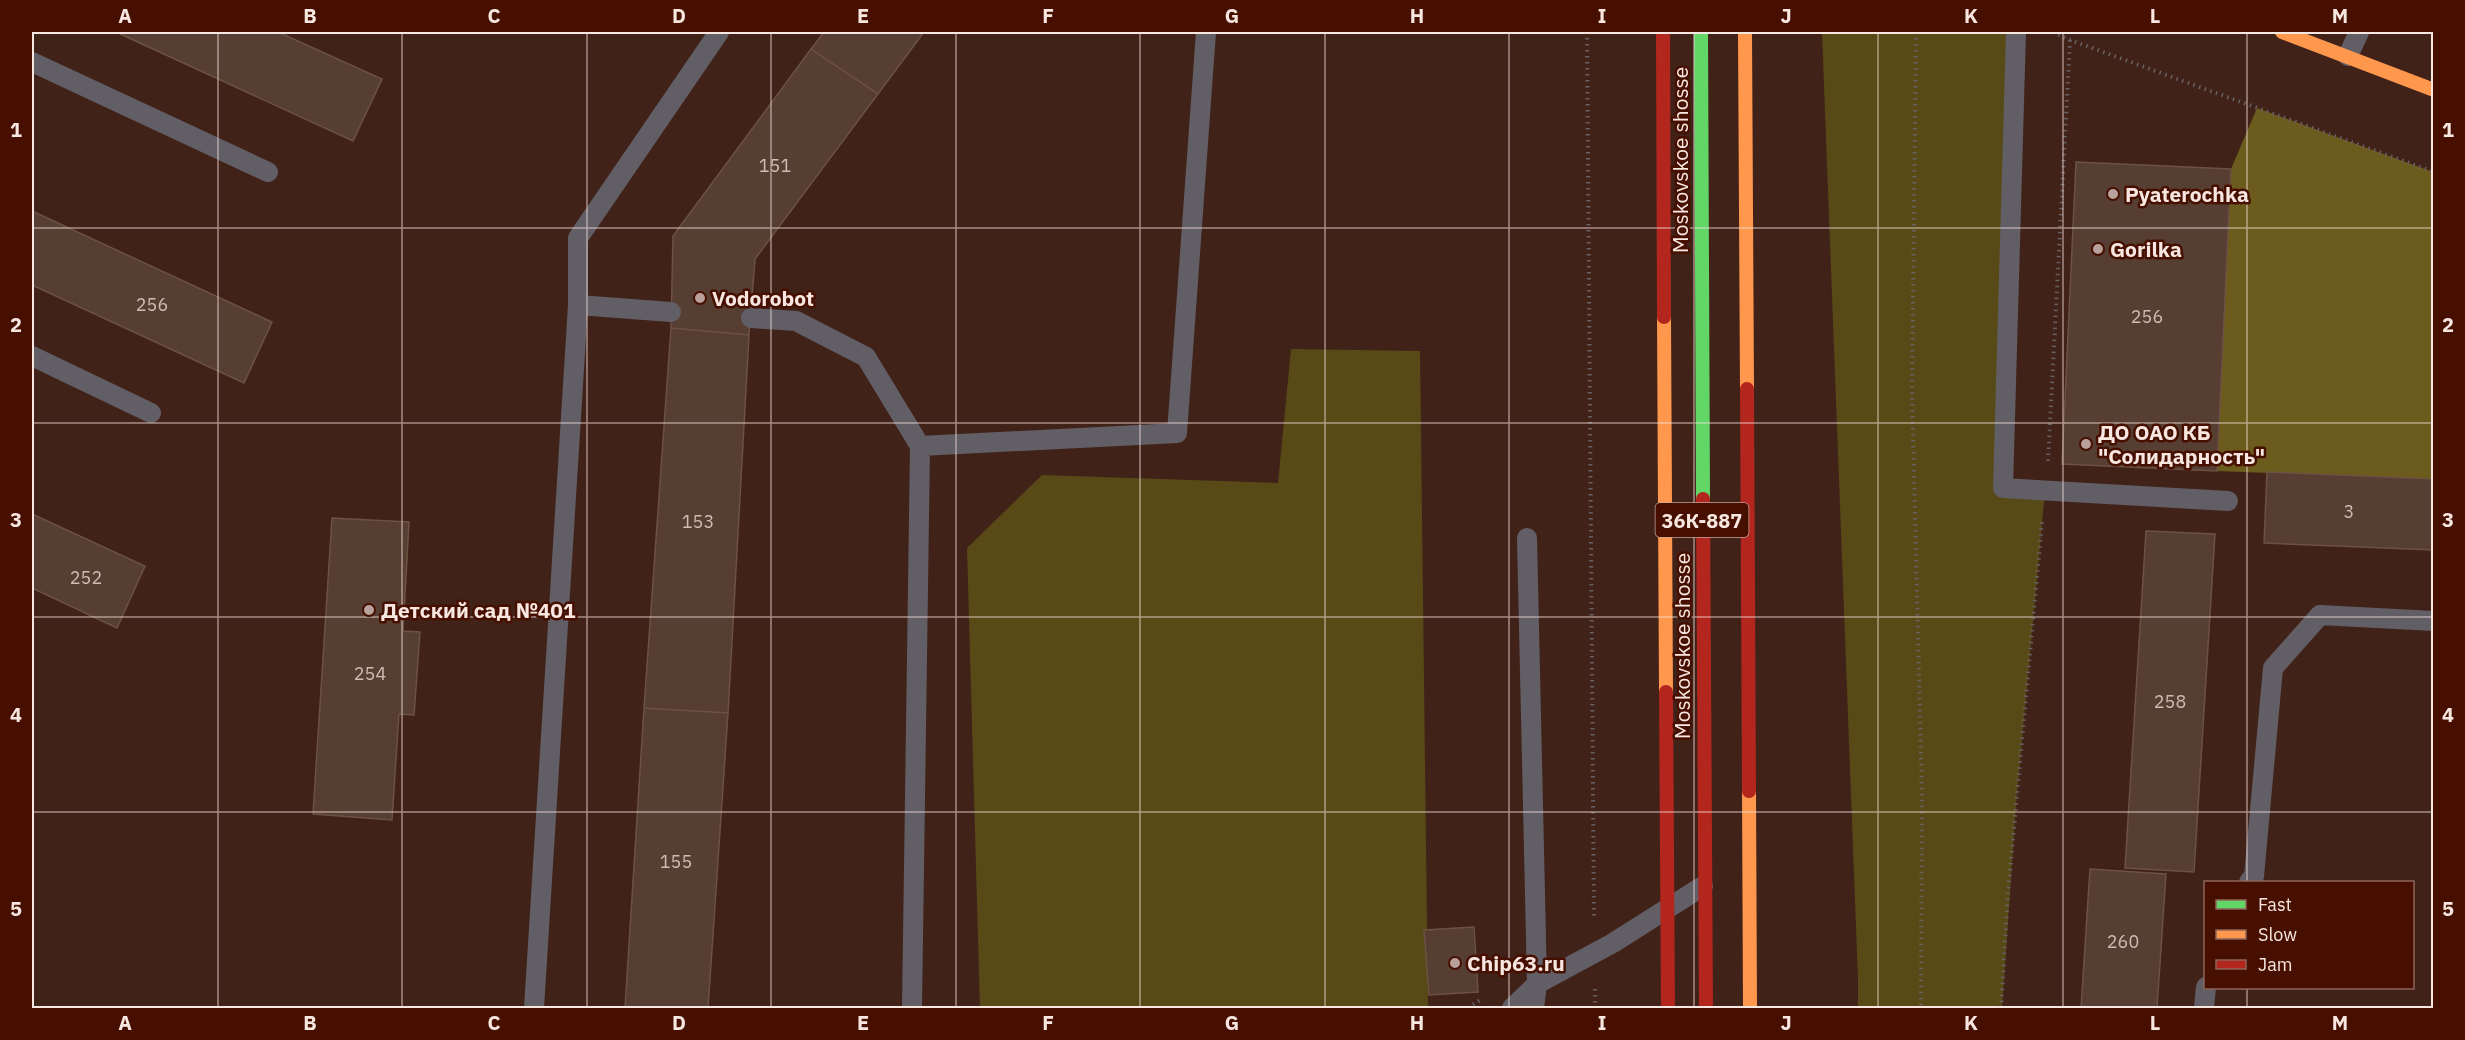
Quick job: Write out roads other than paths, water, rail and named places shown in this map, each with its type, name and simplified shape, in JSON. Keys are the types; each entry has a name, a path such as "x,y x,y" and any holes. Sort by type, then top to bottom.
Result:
{"main road":[{"name":"Moskovskoe shosse","path":"1663,32 1668,1008"},
{"name":"Moskovskoe shosse","path":"1701,32 1703,886 1706,1008"},
{"name":"36К-887","path":"1745,32 1750,1008"},
{"path":"2282,32 2433,90"}],"lane":[{"path":"534,1008 578,305 578,238 719,32"},
{"path":"920,446 1177,434 1206,32"},
{"path":"2016,32 2003,488 2228,501"},
{"path":"2348,56 2359,32"},
{"path":"32,62 268,172"},
{"path":"578,305 672,312"},
{"path":"751,318 796,321 866,357 920,446 912,1008"},
{"path":"32,356 152,413"},
{"path":"1527,538 1537,984 1534,1008"},
{"path":"2250,881 2254,876 2273,668 2320,615 2433,621"},
{"path":"1512,1008 1537,984 1594,953 1703,886"},
{"path":"2204,1008 2205,989"}],"place":[{"name":"Pyaterochka","path":"2113,194"},
{"name":"Gorilka","path":"2098,249"},
{"name":"Vodorobot","path":"700,298"},
{"name":"ДО ОАО КБ \"Солидарность\"","path":"2086,444"},
{"name":"Детский сад №401","path":"369,610"},
{"name":"Chip63.ru","path":"1455,963"}]}
